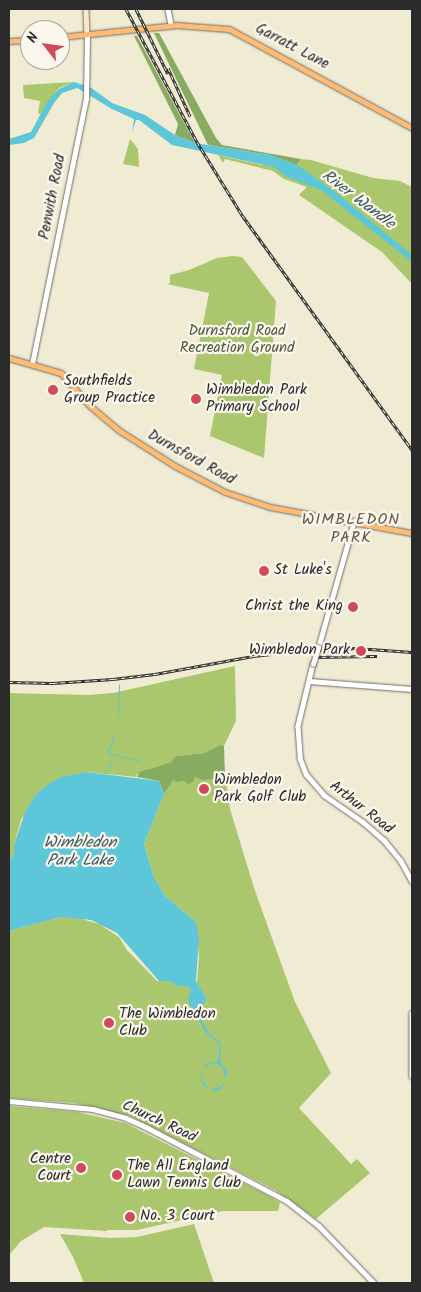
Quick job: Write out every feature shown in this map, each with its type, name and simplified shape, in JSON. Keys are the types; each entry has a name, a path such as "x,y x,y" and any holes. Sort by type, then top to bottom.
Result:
{"main road":[{"path":"86,9 87,34"},
{"name":"Garratt Lane","path":"70,36 171,25 214,27 234,31 412,128"},
{"path":"9,358 32,364"},
{"name":"Durnsford Road","path":"32,364 59,372 69,380 90,406 120,431 215,488 270,507 412,533"}],"street":[{"path":"168,9 171,25"},
{"name":"Penwith Road","path":"32,364 86,93 87,34"},
{"name":"Arthur Road","path":"354,521 298,726 300,758 306,774 324,795 363,822 384,840 401,861 412,881"},
{"path":"309,681 412,689"},
{"path":"412,1013 412,1076"},
{"name":"Church Road","path":"9,1101 92,1109 129,1119 146,1127 269,1190 287,1202 320,1226 374,1283"}],"green space":[{"path":"154,33 159,33 216,138 222,145 301,159 297,165 270,155 208,145"},
{"path":"134,36 137,36 195,143 175,135 178,124"},
{"path":"74,82 59,88 40,114 38,113 40,101 24,98 23,85"},
{"path":"130,139 138,149 139,167 123,164"},
{"path":"218,155 263,165 270,155 297,165 301,159 311,160 373,178 400,181 412,187 412,284 382,252 299,195 307,187 284,179 273,171 225,159 223,163"},
{"name":"Durnsford Road Recreation Ground","path":"242,257 276,301 264,458 210,436 222,375 194,369 209,293 167,284 170,283 170,275 189,270 217,258"},
{"name":"Wimbledon Park","path":"235,666 236,721 224,746 220,745 204,753 176,756 171,762 148,769 137,774 136,777 87,772 57,779 36,794 21,820 14,845 14,855 9,861 9,693 88,695 113,693"},
{"path":"220,745 224,746 225,778 203,780 195,777 193,782 188,784 184,781 176,782 174,779 164,794 159,781 137,777 139,772 171,762 176,756 204,753"},
{"name":"Wimbledon Park Golf Club","path":"224,764 230,809 254,888 295,1002 331,1073 299,1108 351,1164 357,1159 370,1173 316,1219 275,1190 130,1116 74,1103 9,1098 9,931 61,917 75,917 99,924 119,937 127,950 157,981 168,981 178,986 187,986 191,990 190,995 197,983 199,956 196,922 165,896 154,877 144,844 164,794 174,778"},
{"name":"The All England Lawn Tennis Club","path":"9,1106 77,1112 125,1123 267,1195 280,1203 278,1211 223,1211 137,1230 107,1231 44,1227 21,1241 9,1255"},
{"name":"The All England Lawn Tennis Club","path":"194,1224 214,1283 84,1283 73,1257 60,1234 110,1238 137,1237"}],"water":[{"path":"74,82 90,87 112,103 145,115 175,135 195,143 270,155 297,165 334,191 412,255 412,262 321,190 287,177 274,167 172,145 139,120 136,120 132,132 134,119 112,109 77,88 62,93 54,103 34,138 24,143 9,145 9,139 31,132 47,102 59,89"},
{"name":"Wimbledon Park Lake","path":"87,772 159,781 164,794 144,844 154,877 165,896 196,922 199,939 196,981 207,1000 196,1010 208,1032 221,1043 220,1061 227,1072 225,1079 223,1067 216,1063 207,1065 203,1071 206,1064 218,1061 220,1044 206,1033 190,1005 188,999 191,990 187,986 178,986 168,981 159,981 117,933 91,920 61,917 9,931 9,861 14,855 14,845 25,812 36,794 61,777"},
{"path":"203,1071 202,1080 210,1090 201,1081"},
{"path":"225,1079 223,1086 217,1091 211,1090 222,1086"}],"waterway":[{"path":"118,715 119,684"},
{"path":"113,737 108,753 140,761"},
{"path":"106,770 113,760"}],"railway":[{"path":"126,9 197,142 242,215 412,450"},
{"path":"136,9 168,74"},
{"path":"168,68 190,116"},
{"path":"9,682 53,683 113,679 155,674 253,656 291,652 356,648 412,652"},
{"path":"314,657 377,656"}],"place":[{"name":"Southfields Group Practice","path":"53,390"},
{"name":"Wimbledon Park Primary School","path":"196,399"},
{"name":"St Luke's","path":"264,571"},
{"name":"Christ the King","path":"353,607"},
{"name":"Wimbledon Park","path":"361,651"},
{"name":"Wimbledon Park Golf Club","path":"204,789"},
{"name":"The Wimbledon Club","path":"109,1023"},
{"name":"Centre Court","path":"81,1168"},
{"name":"The All England Lawn Tennis Club","path":"117,1175"},
{"name":"No. 3 Court","path":"130,1217"}],"district":[{"name":"WIMBLEDON PARK","path":"351,529"}],"water label":[{"name":"River Wandle","path":"358,200"}]}
